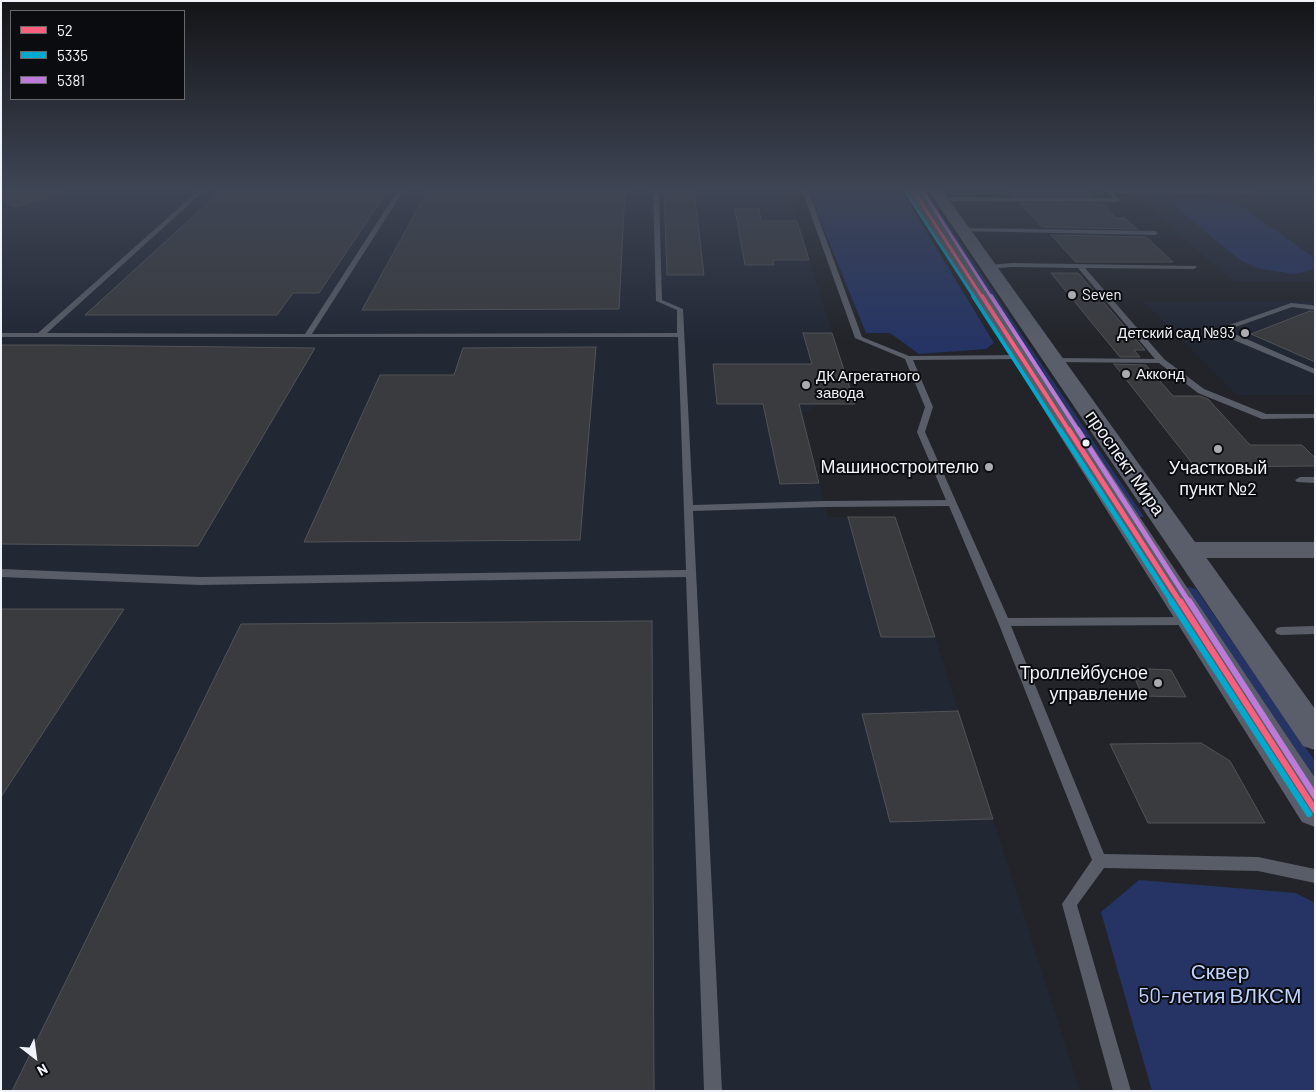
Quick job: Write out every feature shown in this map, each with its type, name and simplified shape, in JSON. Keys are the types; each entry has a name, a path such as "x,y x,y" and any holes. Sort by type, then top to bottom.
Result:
{"main road":[{"name":"проспект Мира","path":"946,241 1315,810"},
{"name":"проспект Мира","path":"971,241 1315,736"},
{"path":"1150,557 1190,558"}],"street":[{"path":"1190,558 1315,550"},
{"path":"1190,558 1315,566"}],"lane":[{"path":"40,335 145,241"},
{"path":"307,336 369,241"},
{"path":"657,241 659,301 680,309 713,1091"},
{"path":"824,241 859,338 908,358 1021,357"},
{"path":"990,267 1012,265 1194,267"},
{"path":"1081,267 1161,361 1201,391 1265,417 1315,416"},
{"path":"1315,308 1291,305 1225,328 1232,336 1315,372"},
{"path":"1,335 680,334"},
{"path":"908,358 929,407 921,432 1004,622 1100,861"},
{"path":"1054,360 1161,361"},
{"path":"1300,480 1315,480"},
{"path":"688,508 952,503"},
{"path":"1,573 200,581 692,573"},
{"path":"1004,622 1191,620"},
{"path":"1281,631 1315,630"},
{"path":"1100,861 1258,864 1315,876"},
{"path":"1100,861 1069,904 1122,1091"}],"shaded area":[{"path":"1,241 803,241 855,404 820,404 802,414 828,517 848,517 935,637 1080,1091 1,1091"},
{"path":"1186,241 1315,241 1315,282 1234,282"},
{"name":"Детский сад №93","path":"1315,301 1315,395 1237,395 1144,302"}],"green space":[{"path":"829,241 932,241 994,343 986,349 919,354 890,333 866,333"},
{"path":"954,241 959,241 1144,517 1135,517"},
{"path":"1217,241 1290,241 1313,257 1315,268 1292,274 1257,268 1240,260"},
{"path":"1189,587 1196,589 1315,761 1315,778 1187,589"},
{"name":"Сквер 50-летия ВЛКСМ","path":"1139,880 1296,893 1315,903 1315,1091 1152,1091 1101,912"}],"building":[{"path":"166,241 354,241 319,293 293,293 277,315 85,315"},
{"path":"400,241 622,241 619,309 362,310"},
{"path":"666,241 700,241 704,275 667,275"},
{"path":"741,241 803,241 809,260 773,260 774,265 745,265"},
{"path":"1057,241 1150,241 1173,262 1076,262"},
{"path":"1051,273 1078,273 1145,350 1134,350 1140,357 1120,357"},
{"path":"1310,311 1315,312 1315,362 1251,334"},
{"path":"803,333 832,333 855,404 799,404 819,483 780,484 763,404 717,404 713,364 812,364"},
{"path":"1,345 315,348 198,546 1,544"},
{"path":"596,347 580,540 304,542 380,375 454,375 463,348"},
{"path":"1114,364 1146,365 1173,396 1200,396 1208,399 1250,445 1302,445 1315,458 1315,466 1195,467"},
{"path":"848,517 895,517 935,637 881,637"},
{"path":"1,609 124,609 1,797"},
{"path":"652,621 654,1091 12,1091 241,624"},
{"name":"Троллейбусное управление","path":"1130,668 1171,670 1186,697 1143,696"},
{"path":"958,711 993,819 890,822 862,714"},
{"path":"1201,743 1230,761 1265,823 1148,823 1110,744"}],"transit line":[{"name":"5335","path":"937,241 1309,814"},
{"name":"52","path":"946,241 1315,810"},
{"name":"5381","path":"955,241 1315,796"}],"place":[{"name":"Seven","path":"1072,295"},
{"name":"Детский сад №93","path":"1245,333"},
{"name":"Акконд","path":"1126,374"},
{"name":"ДК Агрегатного завода","path":"806,385"},
{"name":"Участковый пункт №2","path":"1218,449"},
{"name":"Машиностроителю","path":"989,467"},
{"name":"Троллейбусное управление","path":"1158,683"}]}
